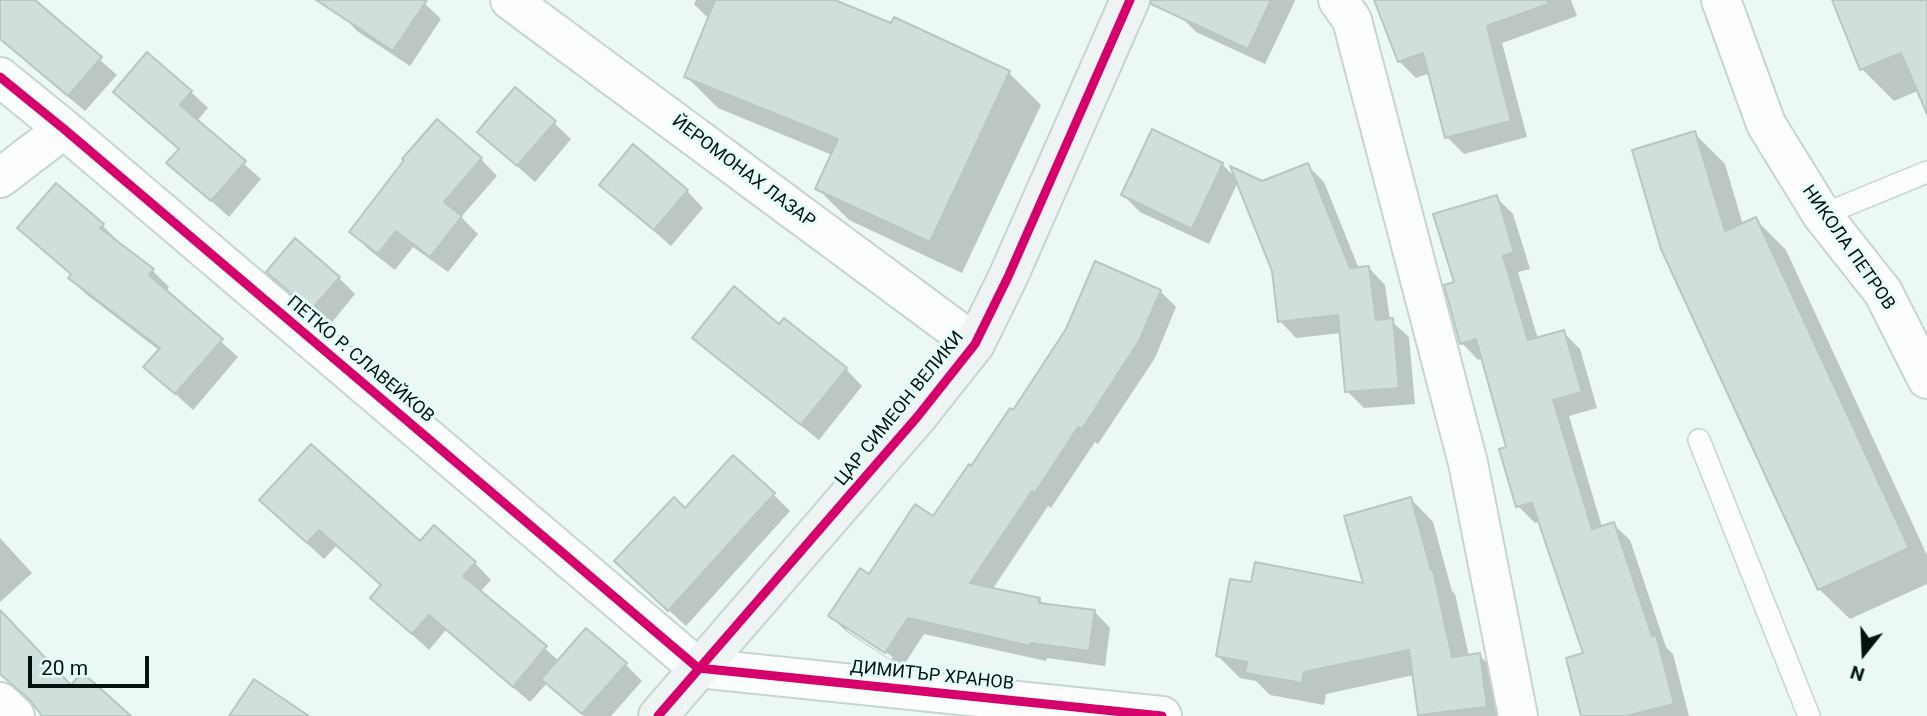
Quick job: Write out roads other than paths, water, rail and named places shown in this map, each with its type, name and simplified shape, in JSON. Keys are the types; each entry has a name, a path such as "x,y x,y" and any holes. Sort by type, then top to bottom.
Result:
{"main road":[{"name":"ЦАР СИМЕОН ВЕЛИКИ","path":"658,716 918,416 975,344 1008,277 1130,0"}],"street":[{"name":"ЙЕРОМОНАХ ЛАЗАР","path":"510,0 975,344"},
{"path":"1338,0 1352,20 1468,463 1518,716"},
{"name":"НИКОЛА ПЕТРОВ","path":"1721,0 1766,124 1822,215 1883,292 1927,379"},
{"name":"ПЕТКО Р. СЛАВЕЙКОВ","path":"0,77 698,668"},
{"path":"0,178 64,129"},
{"name":"ДИМИТЪР ХРАНОВ","path":"698,668 1113,714 1162,716"},
{"path":"0,702 15,716"}],"lane":[{"path":"1822,215 1927,172"},
{"path":"1699,440 1808,716"}]}
